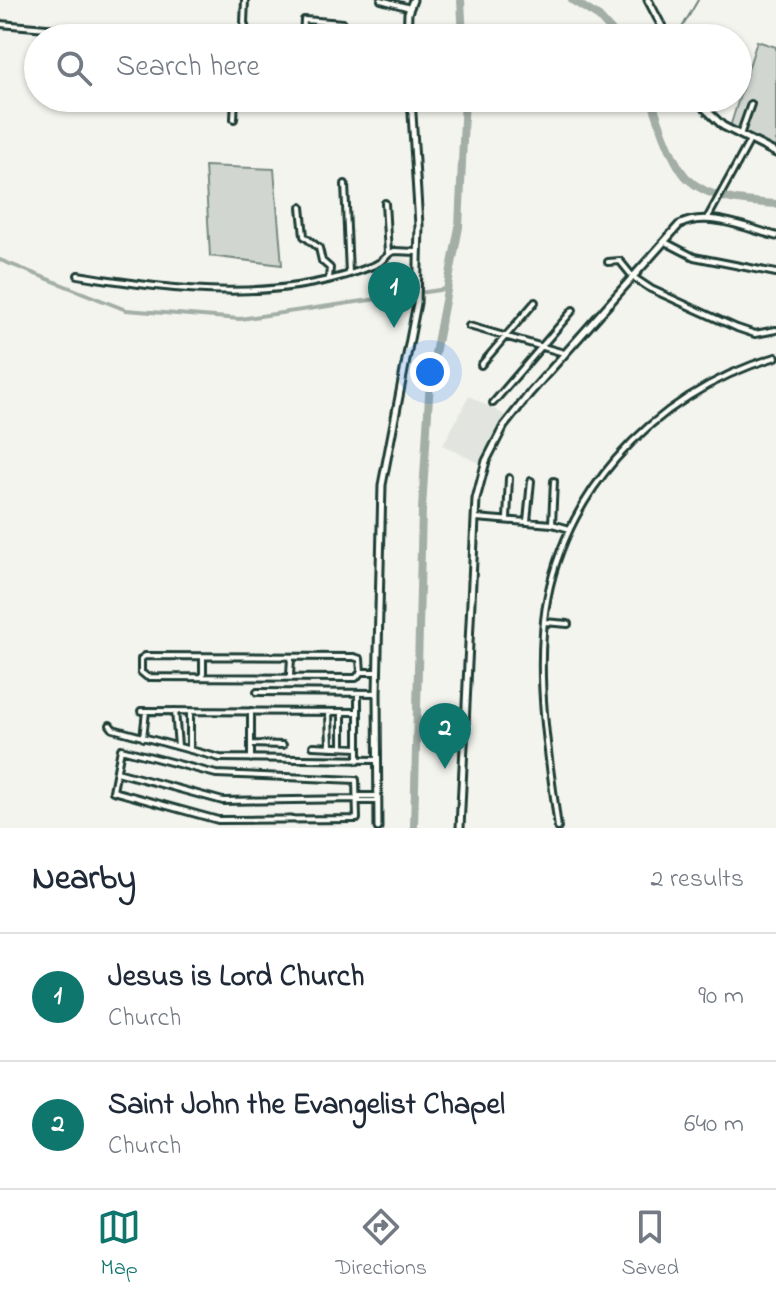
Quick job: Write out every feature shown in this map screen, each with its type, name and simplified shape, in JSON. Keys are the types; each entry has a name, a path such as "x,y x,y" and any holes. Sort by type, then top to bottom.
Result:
{"street":[{"path":"244,24 245,0"},
{"path":"381,0 410,8"},
{"path":"408,24 413,0"},
{"path":"648,0 661,24"},
{"path":"304,24 304,20 343,24"},
{"path":"0,24 24,26"},
{"path":"234,112 234,119"},
{"path":"378,828 377,672 382,485 417,303 412,112"},
{"path":"706,112 749,142 776,153"},
{"path":"739,136 748,112"},
{"path":"707,219 749,142"},
{"path":"345,184 349,273"},
{"path":"78,275 178,291 262,290 329,278 384,261 388,253 385,203"},
{"path":"301,207 304,236 319,248 322,261 330,268 329,278"},
{"path":"460,828 476,518 480,480 493,445 564,353 679,225 689,220 707,219 776,236"},
{"path":"665,242 694,257 776,273"},
{"path":"388,253 417,252"},
{"path":"608,262 620,261 633,277 651,289 749,333 776,330"},
{"path":"481,365 535,302"},
{"path":"493,403 573,310"},
{"path":"469,326 564,353"},
{"path":"558,828 541,675 544,622 551,584 570,529 603,474 653,421 716,379 776,357"},
{"path":"507,519 509,478"},
{"path":"527,521 531,481"},
{"path":"552,524 554,481"},
{"path":"476,518 527,521 570,529"},
{"path":"544,622 568,624"},
{"path":"143,656 357,657 361,672 356,678 147,677 141,672 143,656"},
{"path":"203,657 203,676"},
{"path":"290,676 291,657"},
{"path":"361,672 377,672"},
{"path":"257,692 377,693"},
{"path":"358,693 358,761"},
{"path":"143,738 144,711 358,712"},
{"path":"175,711 178,746"},
{"path":"190,711 190,750"},
{"path":"251,711 251,759"},
{"path":"329,712 330,747"},
{"path":"342,712 342,747"},
{"path":"110,725 113,729 143,738 220,758 377,760"},
{"path":"251,744 283,745"},
{"path":"313,746 358,748"},
{"path":"121,749 216,774 356,780 357,819 218,820 113,791 117,772 121,749"},
{"path":"117,772 223,801 377,798"}],"shaded area":[{"path":"757,41 776,47 776,150 755,143 730,127 735,112 752,112 752,57"},
{"path":"205,166 274,169 282,265 210,256"},
{"path":"469,396 507,416 482,465 443,445"}],"waterway":[{"path":"461,0 462,24"},
{"path":"572,0 605,24"},
{"path":"684,24 698,0"},
{"path":"414,828 422,509 430,380 459,227 464,112"},
{"path":"656,112 681,171 696,185 741,201 776,204"},
{"path":"0,260 126,310 240,319 446,289"}],"place":[{"name":"Jesus is Lord Church","path":"394,328"},
{"name":"Saint John the Evangelist Chapel","path":"445,769"}]}
